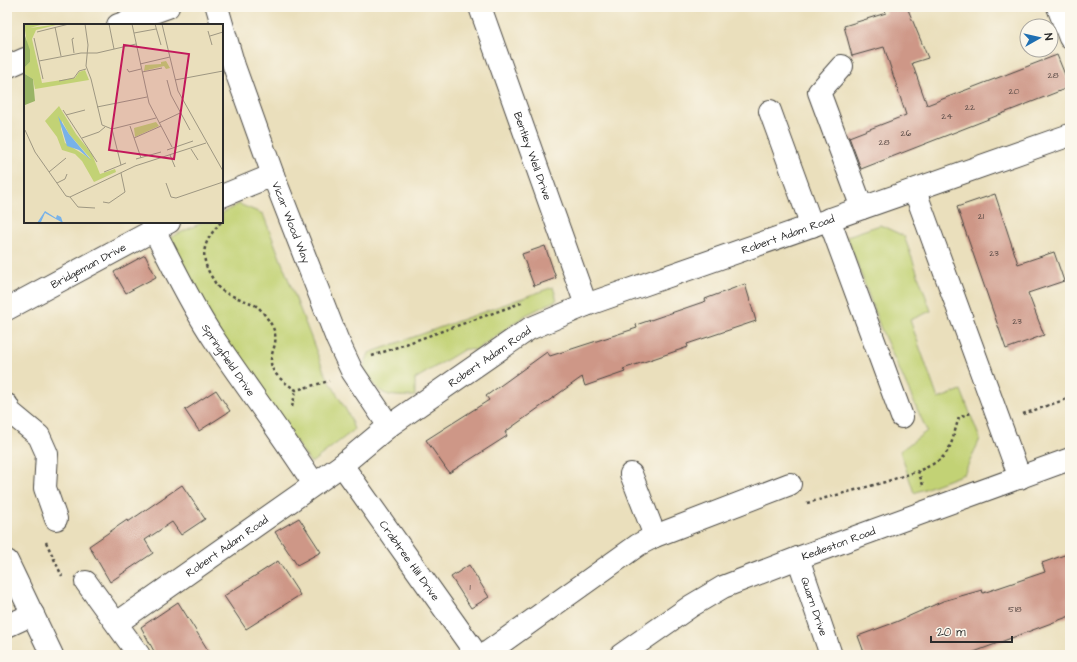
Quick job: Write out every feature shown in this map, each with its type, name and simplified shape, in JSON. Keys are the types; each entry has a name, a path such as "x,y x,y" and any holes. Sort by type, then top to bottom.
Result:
{"street":[{"path":"121,24 168,7"},
{"name":"Vicar Wood Way","path":"217,7 222,24"},
{"name":"Bentley Well Drive","path":"480,7 586,305"},
{"path":"1058,7 1070,38"},
{"name":"Vicar Wood Way","path":"223,28 234,66 273,175 337,339 352,371 389,426"},
{"path":"7,67 24,59"},
{"path":"842,66 819,92 862,208"},
{"path":"770,111 820,222 902,417"},
{"name":"Robert Adam Road","path":"117,623 342,465 389,426 529,329 586,305 1070,135"},
{"path":"223,196 273,175"},
{"path":"915,190 1020,478"},
{"name":"Bridgeman Drive","path":"7,309 162,226"},
{"name":"Springfield Drive","path":"162,226 184,287 213,338 292,449 314,484"},
{"path":"7,405 10,412 39,436 46,454 45,488 56,519"},
{"name":"Kedleston Road","path":"621,655 691,606 723,587 798,558 1070,459"},
{"name":"Crabtree Hill Drive","path":"342,465 477,655"},
{"path":"631,474 655,536"},
{"path":"484,655 638,545 655,536 790,484"},
{"name":"Quarn Drive","path":"798,558 831,655"},
{"path":"7,561 52,655"},
{"path":"86,582 117,623 138,655"},
{"path":"7,626 33,614"}],"path":[{"path":"932,510 918,471 936,463 949,451 958,417 972,412 984,428 1070,398"}],"green space":[{"path":"239,204 263,214 324,371 350,417 354,430 311,463 207,316 165,240 201,223 223,223 223,212"},
{"path":"880,225 904,236 931,311 910,320 938,399 961,390 980,439 964,474 914,493 900,451 927,431 881,329 847,236"},
{"path":"553,287 557,300 526,315 476,350 465,349 415,379 415,396 388,395 374,384 363,368 369,353"}],"building":[{"path":"884,7 907,7 928,58 912,63 927,105 1049,58 1058,58 1070,87 861,169 849,137 906,115 884,47 852,56 844,26 886,13"},
{"path":"995,194 1018,264 1054,252 1064,281 1028,293 1044,335 1006,349 957,207"},
{"path":"545,246 556,278 534,286 522,254"},
{"path":"145,255 156,277 126,293 114,272"},
{"path":"745,284 756,321 687,344 688,347 623,369 625,372 585,386 582,377 505,432 507,436 449,473 426,440 489,400 486,396 547,352 550,356 637,328 636,325 706,301 705,299"},
{"path":"216,390 230,411 199,431 185,410"},
{"path":"182,485 205,519 181,535 172,522 145,540 153,553 110,582 89,546 127,520 128,522"},
{"path":"299,518 321,552 297,565 275,532"},
{"path":"1070,553 1070,616 966,655 865,655 858,636 896,622 943,601 982,590 983,593 1045,572 1042,563"},
{"path":"278,561 300,595 246,629 224,596"},
{"path":"469,565 489,597 471,608 451,577"},
{"path":"178,602 211,655 156,655 141,627"}]}
